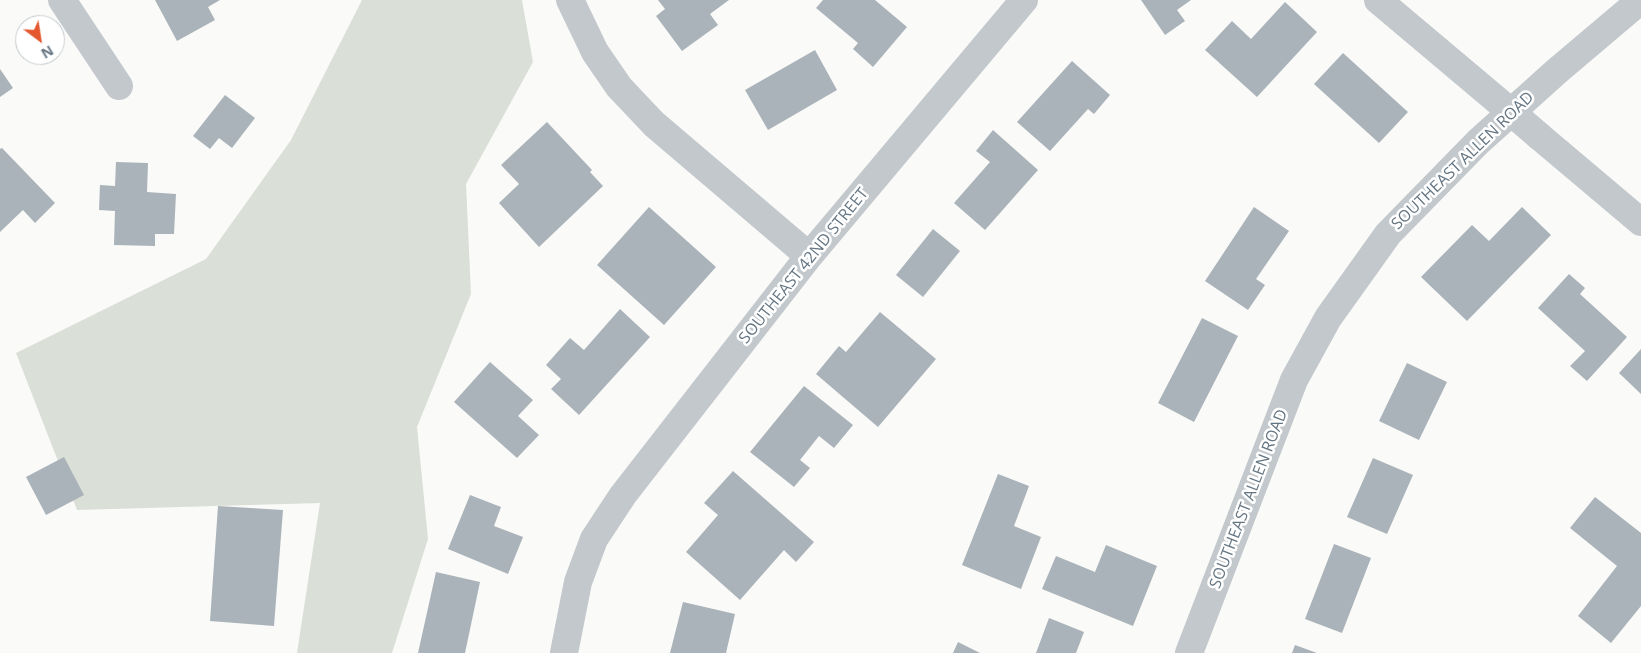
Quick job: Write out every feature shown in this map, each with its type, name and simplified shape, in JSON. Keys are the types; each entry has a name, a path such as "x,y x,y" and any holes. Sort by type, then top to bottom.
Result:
{"street":[{"path":"62,0 119,86"},
{"path":"570,0 595,52 619,87 654,124 810,256"},
{"name":"SOUTHEAST 42ND STREET","path":"564,653 578,582 594,540 623,495 810,256 1024,0"},
{"path":"1378,0 1641,222"},
{"name":"SOUTHEAST ALLEN ROAD","path":"1188,653 1294,380 1328,318 1388,234 1478,142 1557,70 1641,0"}],"shaded area":[{"path":"362,0 522,0 533,62 466,184 471,294 417,427 428,539 392,653 297,653 320,503 77,510 16,353 206,259 291,140"}],"building":[{"path":"155,0 220,0 208,7 215,20 177,41"},
{"path":"658,0 729,0 710,14 718,25 682,51 656,16 665,9"},
{"path":"823,0 875,0 907,27 873,67 853,49 858,43 816,8"},
{"path":"1141,0 1191,0 1177,10 1185,21 1165,35"},
{"path":"1285,2 1317,32 1257,97 1205,50 1232,21 1251,39"},
{"path":"815,50 837,90 768,130 745,90"},
{"path":"1343,53 1408,112 1379,143 1314,84"},
{"path":"1072,61 1110,95 1094,114 1088,109 1050,151 1017,122"},
{"path":"0,69 13,88 0,97"},
{"path":"225,95 255,118 232,148 219,138 210,149 193,136"},
{"path":"547,122 592,170 590,172 603,186 539,247 499,203 519,184 501,165"},
{"path":"993,130 1038,170 985,230 954,203 990,162 976,151"},
{"path":"2,148 55,203 35,223 23,210 0,232 0,149"},
{"path":"116,162 148,163 147,192 176,194 174,234 155,234 155,246 114,245 115,211 99,210 100,185 115,186"},
{"path":"649,207 716,267 664,325 597,265"},
{"path":"1254,207 1289,231 1256,279 1265,285 1248,310 1205,281"},
{"path":"1522,207 1551,235 1467,321 1421,277 1472,225 1489,241"},
{"path":"933,229 960,251 923,297 896,275"},
{"path":"1569,274 1585,288 1580,294 1627,337 1587,381 1570,366 1585,351 1538,308"},
{"path":"620,309 650,337 579,415 551,389 561,379 546,365 570,338 584,350"},
{"path":"880,312 936,359 878,427 816,374 839,346 846,352"},
{"path":"1202,318 1238,336 1194,422 1158,403"},
{"path":"1641,349 1641,394 1619,373"},
{"path":"490,362 533,400 518,416 539,435 517,458 454,402"},
{"path":"1407,363 1447,382 1419,440 1379,421"},
{"path":"804,386 853,425 834,448 819,436 800,460 810,468 794,487 750,452"},
{"path":"64,457 84,495 46,515 26,477"},
{"path":"1373,458 1413,475 1387,534 1347,517"},
{"path":"733,471 814,542 796,562 784,550 740,600 686,552 718,515 704,503"},
{"path":"998,474 1029,486 1014,526 1041,537 1021,589 962,565"},
{"path":"470,495 501,507 494,526 523,537 508,574 448,549"},
{"path":"1595,497 1641,533 1641,606 1611,643 1578,616 1617,566 1570,528"},
{"path":"218,506 283,510 274,626 210,621"},
{"path":"1334,544 1371,558 1342,633 1305,619"},
{"path":"1106,545 1157,566 1133,626 1042,589 1056,556 1095,572"},
{"path":"436,572 480,582 465,653 418,653"},
{"path":"683,602 735,614 726,653 670,653"},
{"path":"1049,618 1084,632 1076,653 1036,653"},
{"path":"958,642 980,653 953,653"},
{"path":"1295,645 1317,653 1292,653"}]}
